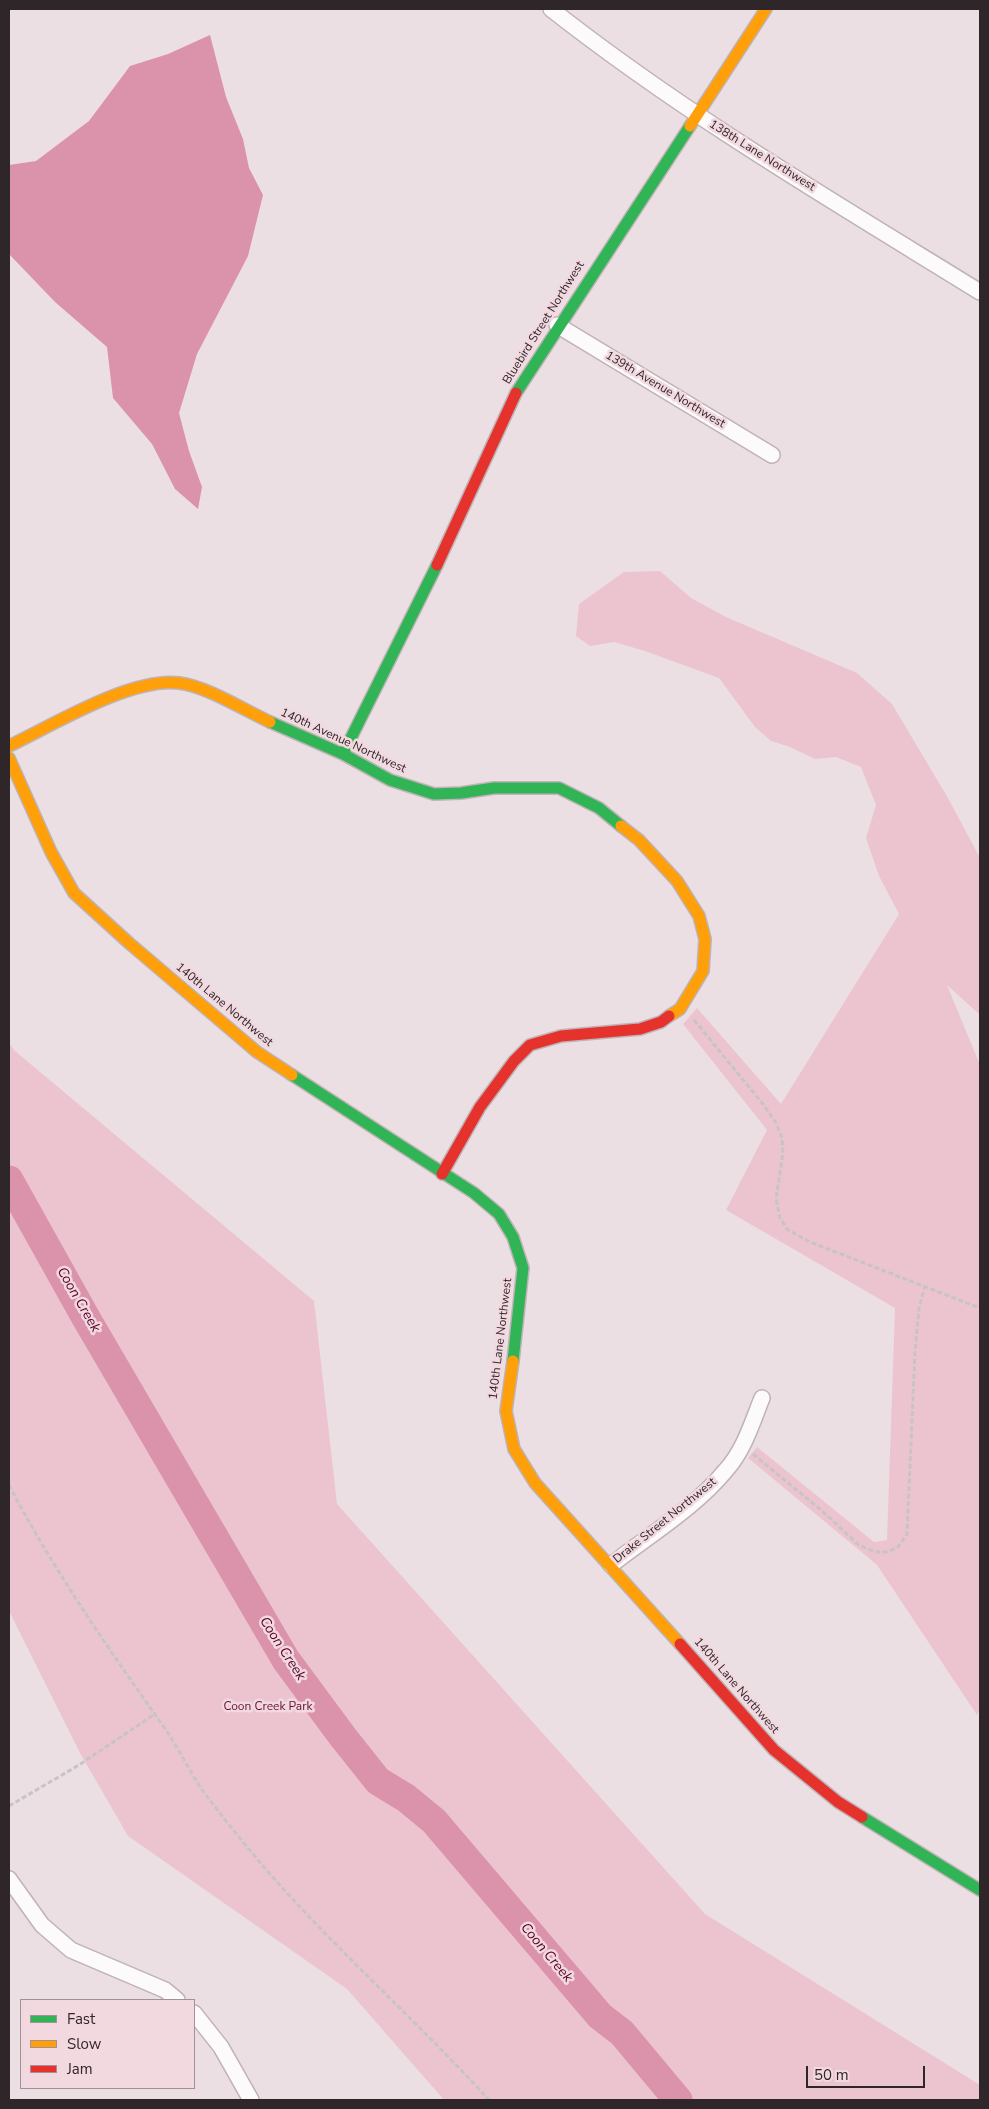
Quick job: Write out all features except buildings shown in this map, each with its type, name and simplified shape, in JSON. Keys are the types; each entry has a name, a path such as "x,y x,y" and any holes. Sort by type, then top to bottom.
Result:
{"street":[{"name":"138th Lane Northwest","path":"551,9 600,47 696,114 980,292"},
{"name":"Bluebird Street Northwest","path":"343,754 457,524 519,386 557,325 766,9"},
{"name":"139th Avenue Northwest","path":"557,325 772,455"},
{"name":"140th Avenue Northwest","path":"9,746 104,700 150,684 179,683 203,690 298,736 343,754 390,780 434,794 461,793 494,788 559,788 580,797 598,808 639,840 677,882 699,916 705,939 702,971 680,1009"},
{"name":"140th Lane Northwest","path":"9,758 51,852 74,893 129,943 257,1052 442,1174 474,1193 499,1214 514,1238 523,1268 518,1324 506,1411 514,1449 535,1483 611,1565 774,1750 838,1802 980,1890"},
{"path":"442,1174 480,1107 514,1061 530,1045 560,1036 640,1029 661,1022 680,1009"},
{"name":"Drake Street Northwest","path":"611,1565 710,1487 727,1470 742,1446 762,1398"},
{"path":"9,1879 42,1925 70,1950 165,1990 176,1999"},
{"path":"195,2014 221,2047 251,2100"}],"path":[{"path":"680,1009 696,1021 714,1041 776,1123 782,1138 783,1153 776,1199 780,1218 788,1230 810,1242 980,1308"},
{"path":"742,1446 821,1510 859,1545 875,1552 887,1552 898,1547 907,1534 915,1352 919,1308 925,1286"},
{"path":"9,1485 51,1558 205,1793 277,1882 387,1996 454,2061 489,2100"},
{"path":"9,1806 79,1765 155,1714"}],"green space":[{"path":"660,571 691,598 726,617 857,673 892,704 948,798 980,858 980,1015 947,985 980,1065 980,1709 977,1715 877,1565 748,1458 757,1447 874,1542 887,1540 895,1308 726,1210 767,1130 683,1024 697,1008 781,1104 899,914 879,876 866,838 876,805 861,767 836,757 815,759 790,747 771,741 755,727 719,678 645,651 614,642 590,646 576,636 579,604 624,572"},
{"name":"Coon Creek Park","path":"9,1043 15,1051 314,1301 337,1504 705,1914 980,2085 980,2100 444,2100 347,1989 128,1836 80,1753 9,1611"}],"shaded area":[{"path":"210,35 226,97 243,139 249,168 263,195 248,256 197,354 179,413 189,451 202,487 198,509 175,489 152,444 113,398 107,347 55,302 9,254 9,165 36,161 89,121 130,66 168,54"}],"waterway":[{"name":"Coon Creek","path":"9,1180 86,1318 286,1660 378,1781 406,1798 434,1821 600,2016 622,2033 678,2100"}],"traffic: fast":[{"path":"516,393 690,126"},
{"path":"343,754 437,565"},
{"path":"270,722 343,754 390,780 434,794 461,793 494,788 559,788 599,808 621,826"},
{"path":"292,1075 474,1193 499,1214 513,1237 523,1268 513,1361"},
{"path":"862,1817 980,1890"}],"traffic: slow":[{"path":"690,126 766,9"},
{"path":"9,746 92,704 138,687 160,683 190,685 225,699 270,722"},
{"path":"9,758 51,852 74,893 129,943 257,1052 292,1075"},
{"path":"621,826 639,840 677,881 699,916 705,939 703,971 680,1009 669,1016"},
{"path":"513,1361 506,1411 514,1449 535,1483 680,1644"}],"traffic: jam":[{"path":"437,565 516,393"},
{"path":"442,1174 480,1107 514,1061 530,1045 561,1036 640,1029 661,1022 669,1016"},
{"path":"680,1644 774,1750 838,1802 862,1817"}]}
